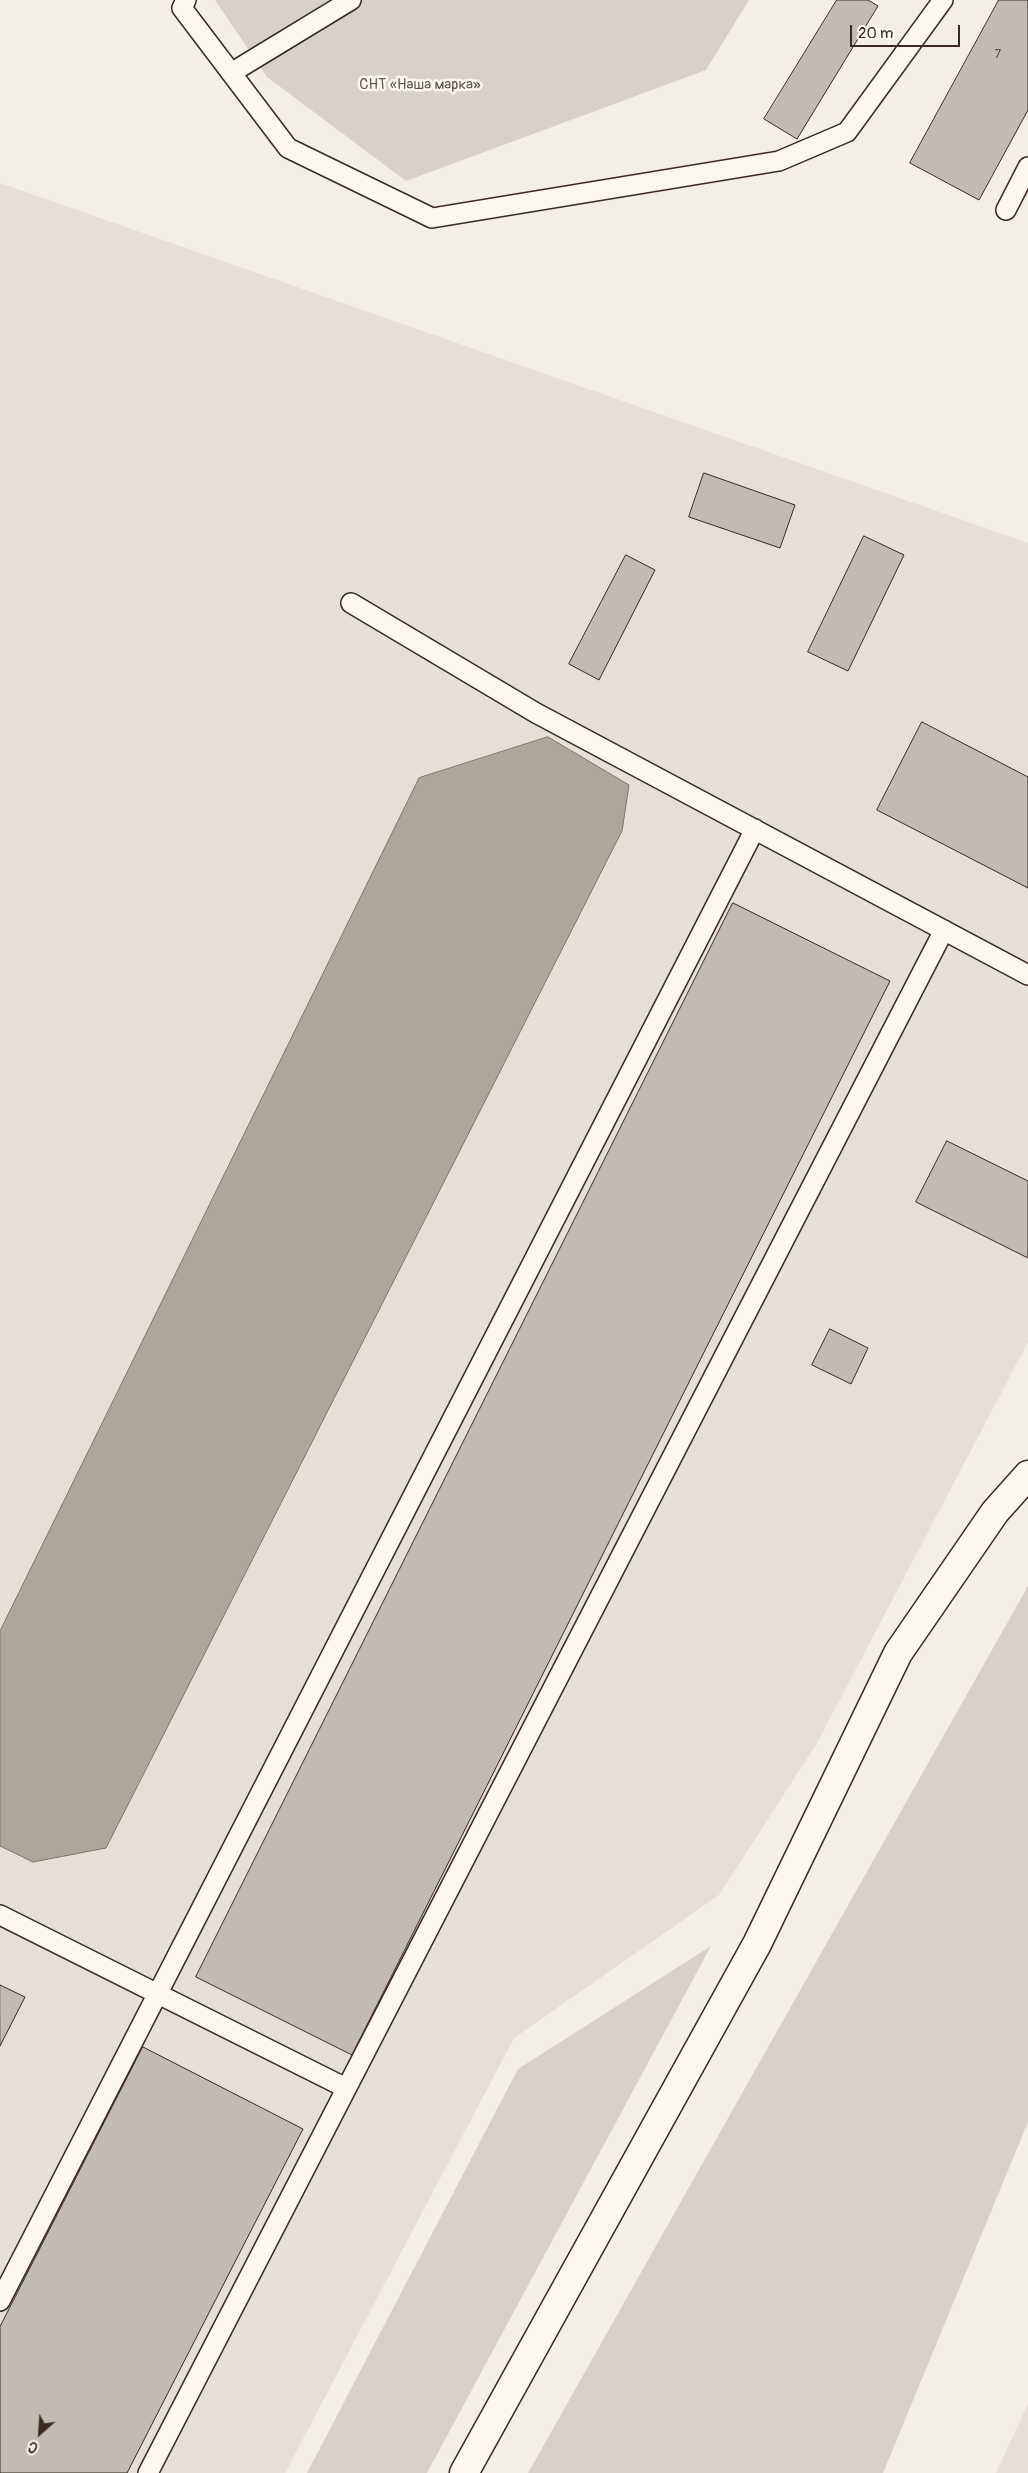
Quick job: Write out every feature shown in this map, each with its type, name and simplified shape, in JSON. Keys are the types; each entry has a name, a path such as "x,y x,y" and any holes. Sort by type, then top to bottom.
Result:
{"street":[{"path":"464,2473 757,1944 898,1653 995,1512 1028,1475"}],"lane":[{"path":"186,0 182,8 288,148 432,218 779,161 847,132 943,0"},
{"path":"231,73 351,0"},
{"path":"1006,210 1028,167"},
{"path":"351,603 536,713 1028,975"},
{"path":"0,2301 755,829"},
{"path":"148,2473 944,930"},
{"path":"0,1915 346,2088"}],"shaded area":[{"path":"0,183 1028,543 1028,1342 817,1743 719,1895 514,2038 285,2473 0,2473"},
{"path":"548,737 629,785 622,831 106,1848 33,1862 0,1846 0,1631 419,778"},
{"path":"1028,2404 1028,2473 996,2473"}],"green space":[{"name":"СНТ «Наша марка»","path":"215,0 749,0 706,70 406,181 267,77"},
{"path":"1028,1586 1028,2122 883,2473 528,2473"},
{"path":"711,1946 427,2473 307,2473 518,2069"}],"building":[{"path":"837,0 868,0 878,6 797,139 764,119"},
{"path":"999,0 1028,0 1028,110 979,200 910,163"},
{"path":"704,473 795,505 780,548 689,517"},
{"path":"864,536 904,555 848,671 808,652"},
{"path":"626,555 655,570 599,680 569,664"},
{"path":"922,722 1028,777 1028,888 877,810"},
{"path":"733,903 890,981 352,2055 196,1977"},
{"path":"947,1141 1028,1181 1028,1258 916,1202"},
{"path":"830,1329 868,1348 851,1384 812,1365"},
{"path":"0,1985 25,1997 0,2046"},
{"path":"143,2047 303,2129 127,2473 0,2473 0,2327"}]}
